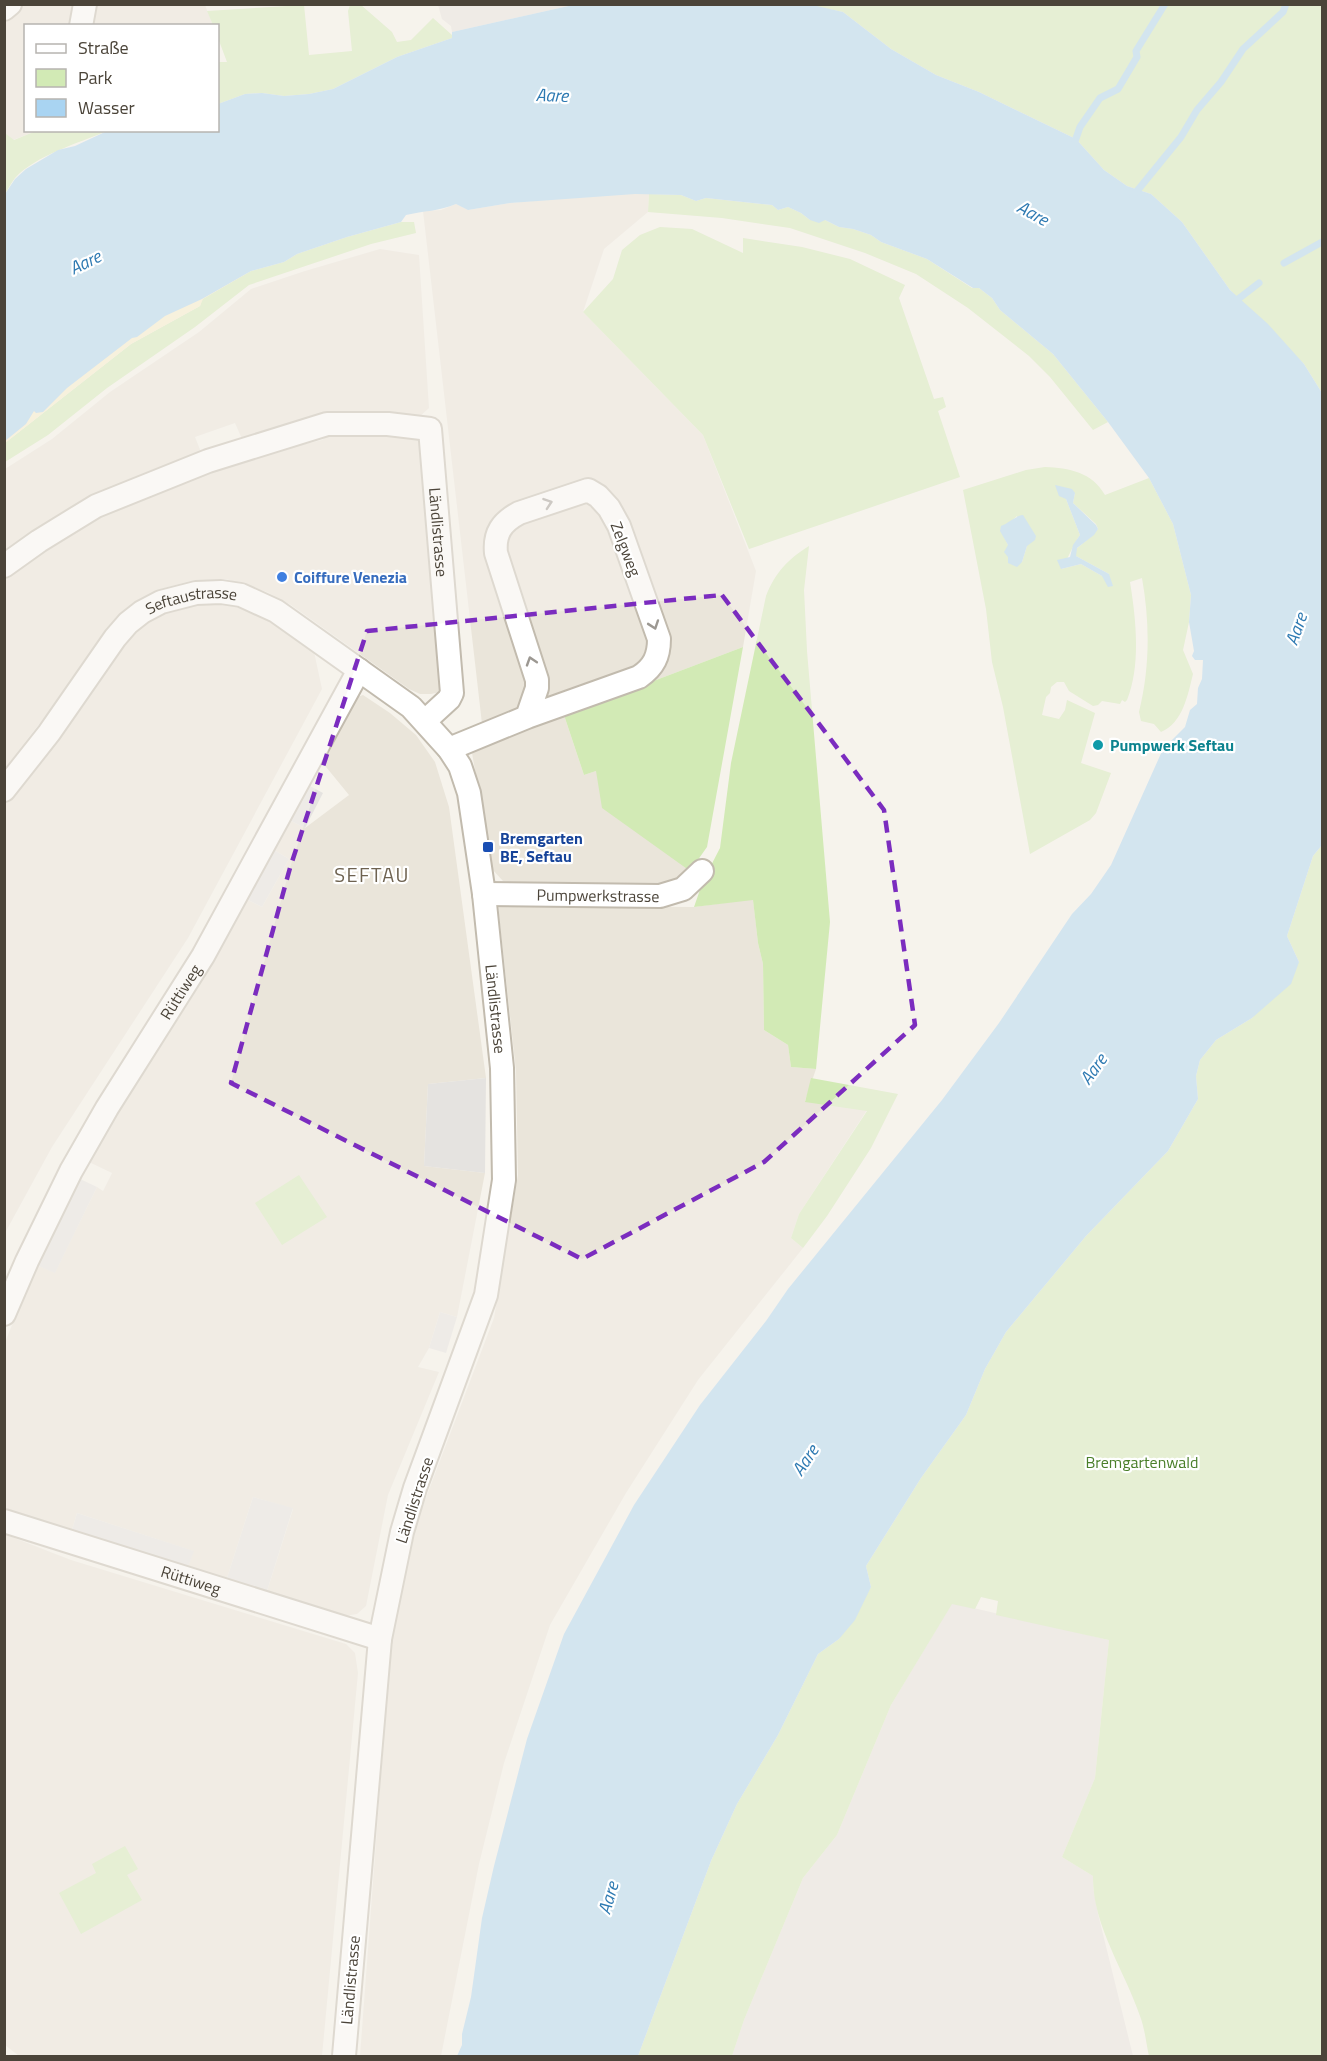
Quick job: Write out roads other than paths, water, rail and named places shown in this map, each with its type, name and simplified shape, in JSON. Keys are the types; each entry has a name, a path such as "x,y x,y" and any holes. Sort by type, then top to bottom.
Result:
{"street":[{"path":"4,9 10,4"},
{"path":"82,24 86,10 85,4"},
{"name":"Ländlistrasse","path":"4,566 39,541 96,506 208,461 327,424 388,424 430,429 452,693 449,699 425,721 460,766 469,793 484,894 502,1068 504,1180 486,1295 415,1488 402,1532 380,1639 344,2056"},
{"name":"Zelgweg","path":"449,749 527,717 639,677 652,666 659,650 659,639 619,526 609,508 598,496 588,490 519,513 502,525 495,542 496,553 537,680 537,688 527,717"},
{"name":"Seftaustrasse","path":"4,790 49,733 115,638 128,623 161,602 196,593 221,592 241,595 276,611 411,706 425,721"},
{"name":"Rüttiweg","path":"4,1314 71,1171 107,1108 203,956 359,670"},
{"name":"Pumpwerkstrasse","path":"484,894 660,896 683,890 702,871"},
{"name":"Rüttiweg","path":"4,1521 380,1639"}],"water":[{"name":"Aare","path":"808,4 843,12 891,49 936,75 979,92 1076,139 1104,170 1127,186 1151,194 1182,222 1230,290 1268,324 1304,364 1322,393 1322,845 1313,856 1287,936 1299,962 1291,984 1252,1018 1216,1040 1200,1060 1196,1076 1198,1099 1168,1151 1086,1236 1006,1332 985,1369 966,1415 921,1478 866,1566 871,1587 855,1620 839,1639 818,1654 778,1735 737,1804 711,1861 638,2056 457,2056 462,2045 482,1918 494,1866 527,1739 564,1634 634,1505 700,1405 766,1321 788,1289 942,1100 999,1023 1072,914 1091,894 1111,865 1163,749 1185,727 1190,710 1197,704 1203,660 1195,660 1192,656 1194,651 1189,622 1191,595 1173,524 1149,478 1108,422 1053,354 1000,310 992,298 979,288 973,288 927,259 853,229 839,227 825,220 819,223 810,220 788,207 778,210 772,205 706,198 696,201 681,195 635,194 510,203 468,210 456,204 438,210 406,215 401,222 347,237 297,254 284,262 251,271 202,299 165,316 137,337 132,338 67,388 43,412 34,411 26,424 5,441 5,194 15,179 26,169 58,150 75,146 105,132 219,132 219,104 245,94 262,93 284,96 333,89 397,57 452,38 452,32 573,5"},
{"path":"1055,485 1072,489 1075,493 1073,503 1098,529 1077,548 1076,556 1109,574 1113,586 1108,587 1102,576 1081,564 1061,569 1057,560 1070,557 1073,545 1080,535 1066,499 1059,496"},
{"path":"1023,515 1036,536 1035,540 1027,546 1022,562 1017,567 1008,563 1008,557 1004,552 1008,545 1000,531 1001,526"}],"waterway":[{"path":"1073,147 1080,127 1100,98 1118,89 1137,57 1136,51 1165,4"},
{"path":"1133,196 1181,137 1197,110 1221,82 1243,49 1283,12 1286,4"},
{"path":"1284,263 1322,242"},
{"path":"1233,303 1259,283"}],"place":[{"name":"Coiffure Venezia","path":"282,577"},
{"name":"Pumpwerk Seftau","path":"1098,745"},
{"name":"Bremgarten BE, Seftau","path":"488,847"}],"district":[{"name":"SEFTAU","path":"372,874"}],"park label":[{"name":"Bremgartenwald","path":"1142,1462"}]}
